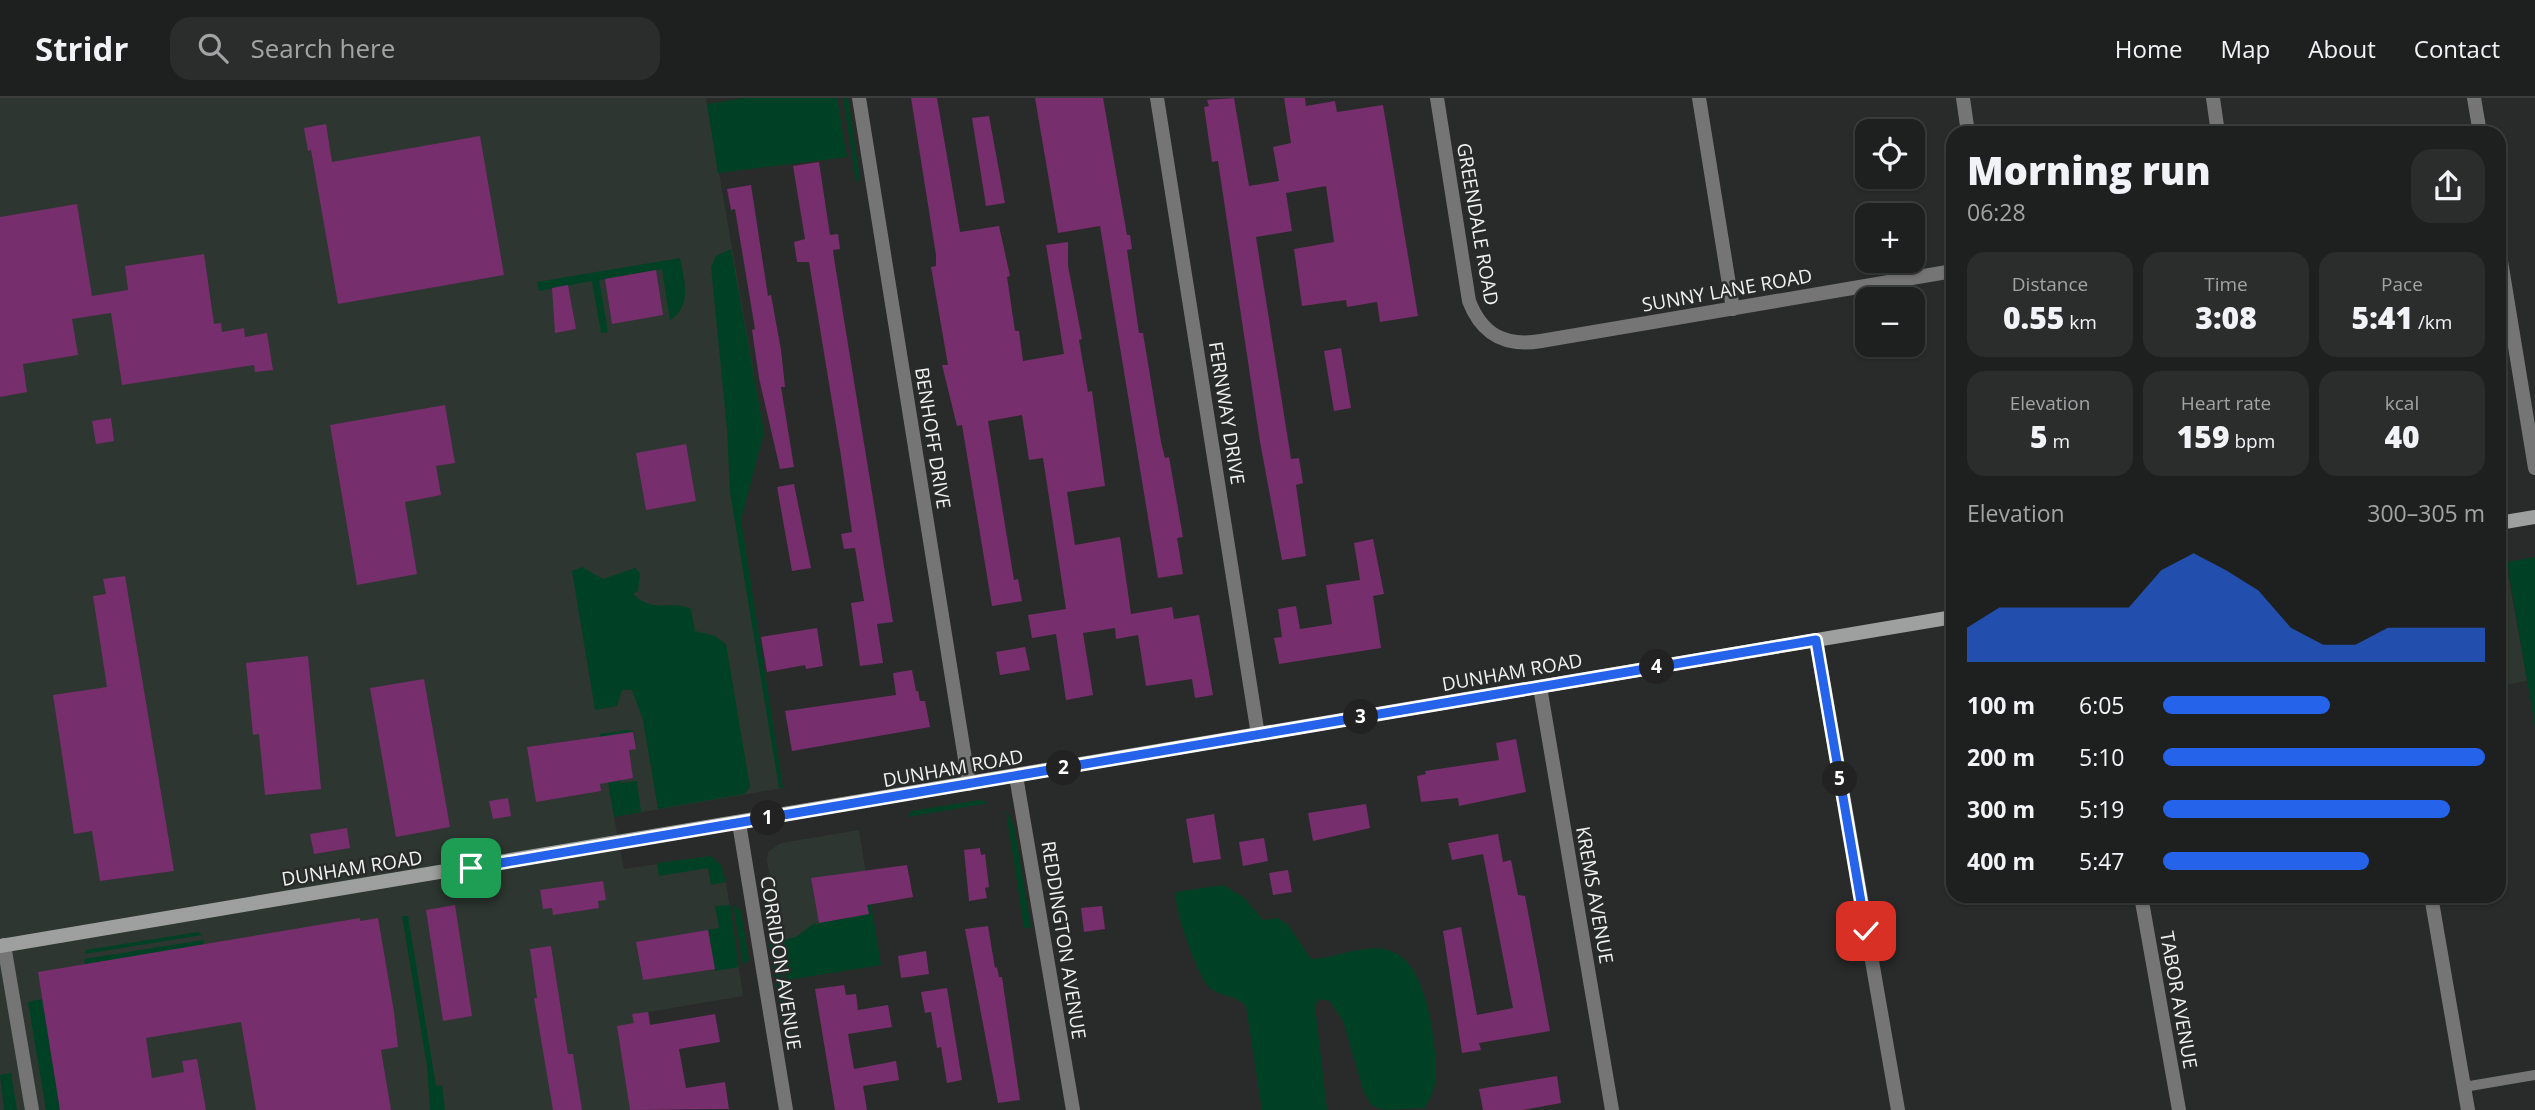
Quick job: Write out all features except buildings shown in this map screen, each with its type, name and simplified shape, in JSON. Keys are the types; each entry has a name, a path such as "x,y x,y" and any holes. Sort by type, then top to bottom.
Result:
{"street":[{"name":"BENHOFF DRIVE","path":"859,98 969,784"},
{"name":"FERNWAY DRIVE","path":"1157,98 1258,735"},
{"name":"GREENDALE ROAD","path":"1437,98 1469,301 1484,329 1507,342"},
{"path":"1699,98 1733,309"},
{"path":"1962,98 1967,126"},
{"path":"2213,98 2217,126"},
{"path":"2474,98 2479,126"},
{"name":"SUNNY LANE ROAD","path":"1507,342 1522,344 1946,272"},
{"path":"2506,292 2535,468"},
{"path":"2506,522 2535,517"},
{"name":"DUNHAM ROAD","path":"2,946 1946,618"},
{"path":"1816,640 1898,1110"},
{"name":"KREMS AVENUE","path":"1540,687 1612,1110"},
{"name":"REDDINGTON AVENUE","path":"1016,776 1073,1110"},
{"name":"CORRIDON AVENUE","path":"738,823 786,1110"},
{"name":"TABOR AVENUE","path":"2142,903 2179,1110"},
{"path":"2432,903 2468,1110"},
{"path":"2,946 32,1110"}],"lane":[{"path":"2464,1087 2535,1075"}],"shaded area":[{"path":"0,98 706,98 764,432 741,520 783,788 614,817 624,869 711,856 721,865 726,882 743,996 649,1012 664,1110 0,1110"},
{"path":"2506,562 2527,681 2506,685"},
{"path":"859,830 881,965 787,980 767,861 768,852 781,843"}],"green space":[{"path":"744,98 837,98 847,157 718,173 707,104"},
{"path":"843,98 848,98 860,179 856,182"},
{"path":"731,249 764,432 741,520 783,788 779,788 730,492 727,429 711,267 716,256"},
{"path":"680,258 685,284 684,300 682,307 670,320 662,269 599,280 608,332 601,333 592,281 539,291 537,282"},
{"path":"2535,557 2535,727 2507,562"},
{"path":"582,567 603,579 635,568 640,573 638,591 633,594 648,604 676,605 691,609 695,631 715,636 726,644 750,787 744,794 658,809 643,720 632,690 622,690 617,706 595,710 572,571"},
{"path":"633,731 638,748 633,733 620,783 637,781 641,812 614,817 600,734"},
{"path":"980,800 989,803 908,817 911,811"},
{"path":"1006,810 1014,826 1031,927 1024,928"},
{"path":"711,856 721,865 726,882 711,885 708,868 659,876 657,863"},
{"path":"862,872 866,872 881,965 787,980 780,941 796,937 813,924 869,914"},
{"path":"1223,885 1243,897 1263,920 1278,918 1288,925 1311,959 1371,948 1391,951 1404,959 1422,989 1435,1050 1435,1083 1425,1108 1384,1110 1372,1106 1364,1093 1343,1021 1330,1001 1319,999 1315,1006 1327,1110 1262,1110 1246,1007 1238,1000 1213,990 1204,980 1186,940 1176,899 1176,892"},
{"path":"733,904 741,911 749,960 743,965"},
{"path":"730,905 739,967 715,971 708,930 719,928 715,906"},
{"path":"402,916 408,916 436,1086 442,1085 445,1110 430,1110 427,1066"},
{"path":"198,932 202,935 85,954 86,950"},
{"path":"203,940 204,946 86,972 84,959"},
{"path":"776,941 791,1033 784,1031 769,945"},
{"path":"42,999 60,1110 46,1110 28,1002"},
{"path":"11,1073 17,1110 4,1110 0,1075"}],"route":[{"path":"471,868 1816,640 1866,931"}]}
